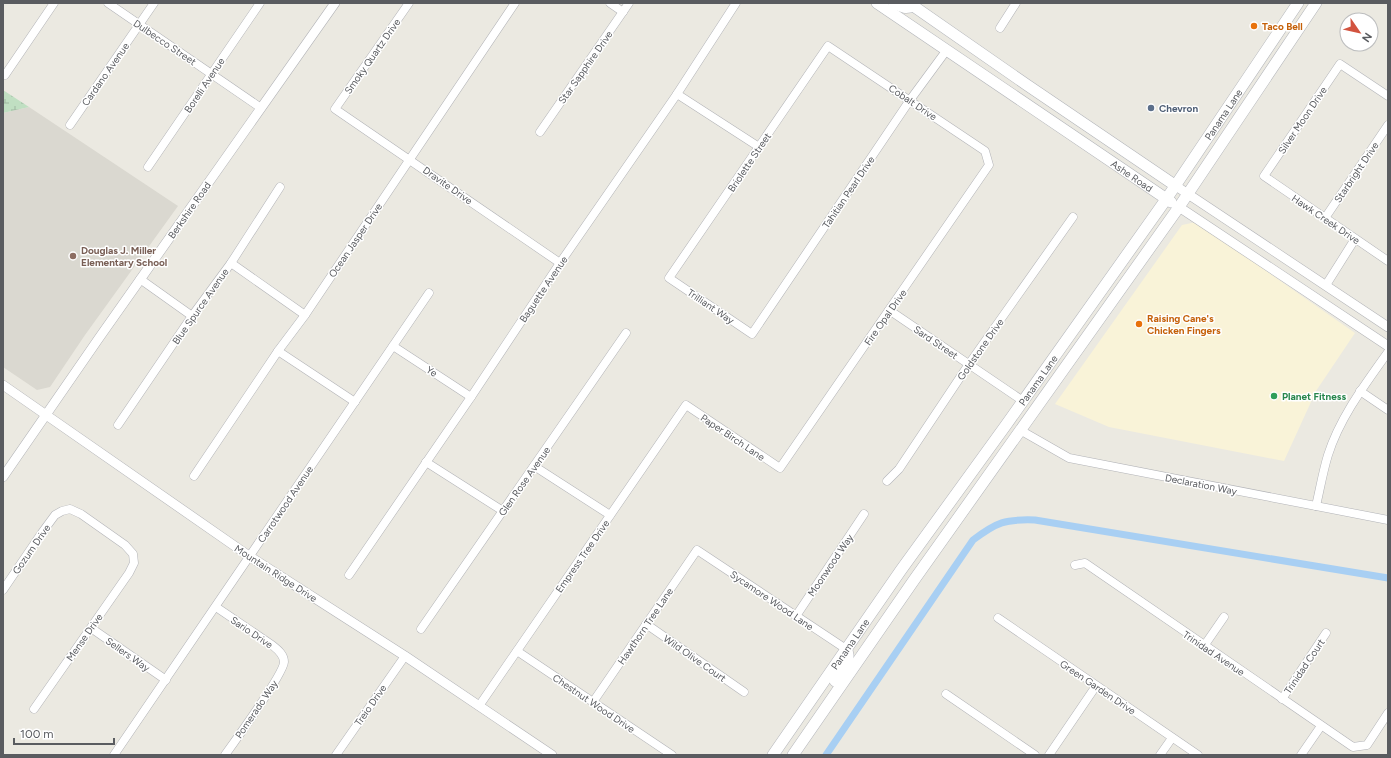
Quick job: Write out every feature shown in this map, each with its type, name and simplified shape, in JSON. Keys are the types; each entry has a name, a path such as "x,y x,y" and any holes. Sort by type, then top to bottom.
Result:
{"main road":[{"name":"Ashe Road","path":"877,3 1179,207"},
{"path":"894,3 902,8 907,8 913,4"},
{"name":"Panama Lane","path":"774,755 901,570 1176,186 1298,3"},
{"name":"Panama Lane","path":"793,755 914,580 1179,207 1316,3"},
{"name":"Ashe Road","path":"913,4 1012,74 1176,186"},
{"path":"946,51 955,47 962,48 1000,72 1006,75 1012,74"},
{"path":"1003,88 1018,87 1059,113 1070,114"},
{"path":"1020,430 1023,401"},
{"path":"830,701 828,692 848,661 848,653 846,649"}],"street":[{"path":"4,75 54,3"},
{"name":"Dulbecco Street","path":"108,3 261,108"},
{"name":"Cardano Avenue","path":"70,125 154,3"},
{"name":"Borelli Avenue","path":"148,167 260,3"},
{"name":"Berkshire Road","path":"3,477 45,414 335,3"},
{"name":"Smoky Quartz Drive","path":"335,109 409,3"},
{"name":"Ocean Jasper Drive","path":"194,476 278,350 305,314 516,3"},
{"path":"610,3 623,12"},
{"name":"Star Sapphire Drive","path":"540,132 630,3"},
{"name":"Baguette Avenue","path":"348,575 677,94 736,3"},
{"path":"1000,28 1016,3"},
{"name":"Cobalt Drive","path":"828,46 986,151 989,165"},
{"name":"Briolette Street","path":"669,278 828,46"},
{"name":"Tahitian Pearl Drive","path":"752,334 910,100 946,51"},
{"name":"Silver Moon Drive","path":"1264,176 1340,64 1388,96"},
{"path":"677,94 759,147"},
{"name":"Dravite Drive","path":"335,109 560,263"},
{"name":"Starbright Drive","path":"1325,218 1388,125"},
{"name":"Fire Opal Drive","path":"780,468 989,165"},
{"name":"Hawk Creek Drive","path":"1264,176 1355,239 1387,259"},
{"name":"Ashe Road","path":"1176,186 1388,327"},
{"name":"Blue Spurce Avenue","path":"118,425 192,316 231,263 280,187"},
{"name":"Ashe Road","path":"1179,207 1388,346"},
{"name":"Goldstone Drive","path":"887,481 894,475 968,364 1073,217"},
{"path":"1326,285 1355,239"},
{"path":"231,263 305,314"},
{"name":"Trilliant Way","path":"669,278 752,334"},
{"path":"140,279 192,316"},
{"name":"Carrotwood Avenue","path":"114,755 430,293"},
{"name":"Sard Street","path":"889,310 1023,401"},
{"name":"Glen Rose Avenue","path":"421,629 626,333"},
{"name":"Ye","path":"393,346 471,397"},
{"path":"278,350 355,402"},
{"path":"1316,506 1328,454 1342,422 1360,391 1388,352"},
{"name":"Mountain Ridge Drive","path":"3,385 249,556 405,656 552,755"},
{"path":"1360,391 1388,410"},
{"name":"Paper Birch Lane","path":"686,405 780,468"},
{"name":"Empress Tree Drive","path":"479,706 686,405"},
{"name":"Declaration Way","path":"1020,430 1069,458 1388,519"},
{"path":"426,462 503,511"},
{"path":"534,466 610,515"},
{"name":"Gozum Drive","path":"3,590 55,515 70,509 81,514 125,545 133,554 134,563"},
{"name":"Moonwood Way","path":"796,616 864,514"},
{"name":"Sycamore Wood Lane","path":"697,550 846,649"},
{"name":"Hawthorn Tree Lane","path":"593,702 697,550"},
{"name":"Mense Drive","path":"34,709 129,573 134,563"},
{"name":"Trinidad Avenue","path":"1075,565 1085,563 1353,747 1366,745 1388,713"},
{"name":"Sario Drive","path":"216,607 281,652 285,661"},
{"path":"1204,646 1224,617"},
{"name":"Green Garden Drive","path":"998,618 1198,755"},
{"name":"Wild Olive Court","path":"646,624 744,692"},
{"name":"Sellers Way","path":"91,628 166,680"},
{"name":"Trinidad Court","path":"1282,699 1326,633"},
{"name":"Chestnut Wood Drive","path":"517,651 672,755"},
{"name":"Treio Drive","path":"336,755 405,656"},
{"name":"Pomerado Way","path":"225,755 274,684 285,661"},
{"path":"1049,755 1096,686"},
{"path":"946,694 1035,755"},
{"path":"1301,755 1321,726"},
{"path":"1160,755 1172,738"}],"shaded area":[{"name":"Douglas J. Miller Elementary School","path":"29,107 178,206 85,335 50,387 37,390 3,367 3,113"},
{"path":"1196,222 1355,333 1316,391 1284,461 1109,427 1055,404 1182,225"}],"green space":[{"path":"3,90 29,107 3,113"}],"waterway":[{"path":"826,755 973,540 995,525 1016,520 1035,520 1388,578"}],"place":[{"name":"Taco Bell","path":"1254,26"},
{"name":"Chevron","path":"1151,108"},
{"name":"Douglas J. Miller Elementary School","path":"73,256"},
{"name":"Raising Cane's Chicken Fingers","path":"1139,324"},
{"name":"Planet Fitness","path":"1274,396"}]}
